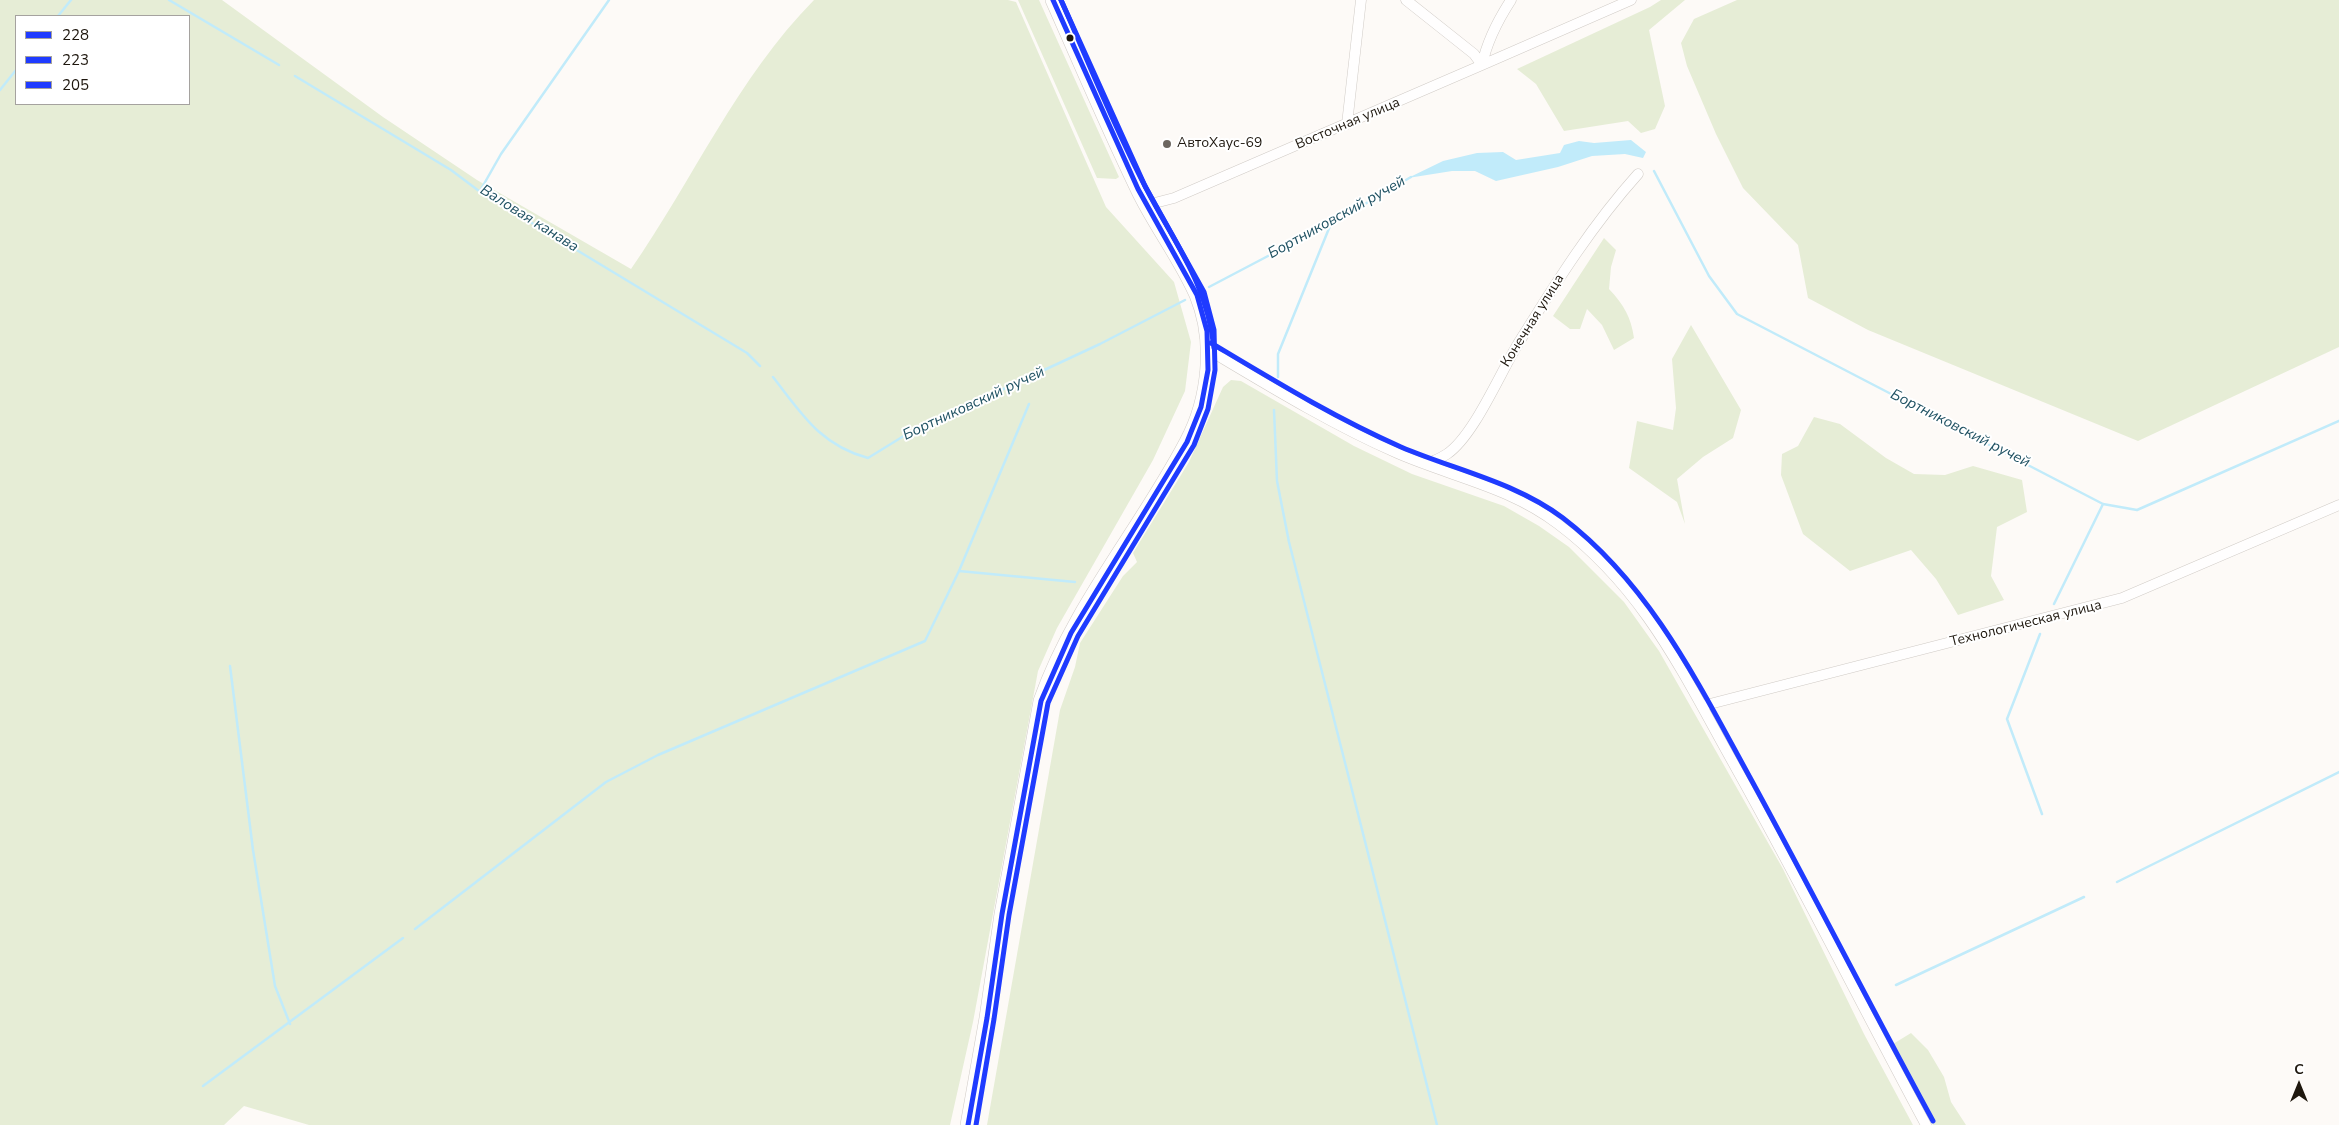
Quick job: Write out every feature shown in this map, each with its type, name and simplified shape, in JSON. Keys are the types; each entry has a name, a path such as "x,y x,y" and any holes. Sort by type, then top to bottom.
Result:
{"main road":[{"path":"968,1125 987,1018 1002,914 1041,701 1050,674 1075,623 1190,436 1204,394 1208,349 1204,319 1198,297 1146,205 1053,0"}],"street":[{"path":"1347,124 1361,0"},
{"path":"1406,0 1474,54 1482,66"},
{"path":"1482,66 1485,50 1511,0"},
{"path":"1482,66 1631,0"},
{"name":"Восточная улица","path":"1146,205 1174,198 1482,66"},
{"name":"Конечная улица","path":"1427,464 1448,453 1475,420 1520,341 1573,257 1619,195 1638,174"},
{"path":"1208,349 1311,410 1383,447 1512,495 1560,525 1587,548 1641,606 1673,654 1702,706 1815,912 1926,1125"},
{"name":"Технологическая улица","path":"1702,706 2122,598 2339,505"}],"green space":[{"path":"0,0 222,0 383,117 477,180 631,269 654,235 717,130 762,62 814,0 1008,0 1016,2 1106,207 1174,282 1191,342 1185,391 1153,460 1057,628 1038,671 973,1022 950,1125 309,1125 244,1106 224,1125 0,1125"},
{"path":"1018,0 1039,0 1119,177 1116,179 1097,178"},
{"path":"1661,0 1685,0 1649,30 1665,106 1655,129 1641,133 1628,121 1564,131 1536,84 1517,69 1650,7"},
{"path":"1737,0 2339,0 2339,347 2138,441 1868,330 1808,298 1798,245 1743,188 1716,134 1687,66 1681,43 1694,19"},
{"path":"1604,238 1616,250 1611,267 1609,289 1619,300 1626,312 1634,338 1614,350 1602,325 1587,309 1580,329 1570,329 1553,316"},
{"path":"1691,325 1741,410 1733,438 1703,457 1677,479 1685,524 1677,502 1629,468 1637,421 1673,430 1676,408 1672,359"},
{"path":"1231,380 1241,381 1354,446 1412,474 1504,506 1539,526 1569,547 1624,602 1659,651 1783,869 1864,1034 1913,1125 987,1125 1060,710 1075,667 1080,643 1123,576 1137,562 1133,553 1189,462 1223,387"},
{"path":"1814,417 1840,424 1886,458 1914,474 1945,475 1973,466 2022,480 2027,512 1997,527 1991,576 2004,600 1958,615 1936,579 1911,550 1850,571 1803,534 1781,475 1782,454 1798,446"},
{"path":"1911,1033 1928,1050 1944,1077 1951,1102 1966,1125 1933,1125 1893,1044"}],"water":[{"path":"1631,140 1646,152 1643,158 1625,154 1592,156 1558,167 1496,181 1475,171 1452,171 1408,178 1443,161 1477,153 1503,152 1516,160 1560,153 1564,145 1579,141 1594,143"}],"waterway":[{"name":"Валовая канава","path":"59,15 71,0"},
{"name":"Валовая канава","path":"169,0 279,65"},
{"path":"480,191 501,154 609,0"},
{"name":"Валовая канава","path":"0,90 15,71"},
{"name":"Валовая канава","path":"295,76 451,170 479,191 747,353 760,366"},
{"name":"Бортниковский ручей","path":"1654,171 1709,276 1737,314 2103,504 2137,510 2339,421"},
{"name":"Бортниковский ручей","path":"1209,287 1346,215 1411,177"},
{"path":"1278,377 1278,354 1332,221"},
{"name":"Бортниковский ручей","path":"773,377 803,415 824,436 837,445 868,458 907,434 1100,344 1185,300"},
{"path":"415,929 606,782 658,755 925,641 959,571 1029,404"},
{"path":"1274,410 1277,481 1289,542 1437,1125"},
{"path":"2054,604 2103,504"},
{"path":"959,571 1075,582"},
{"path":"2040,634 2007,719 2042,814"},
{"path":"230,666 253,850 275,986 290,1024"},
{"path":"2117,882 2339,772"},
{"path":"1896,985 2084,897"},
{"path":"203,1086 403,938"}],"transit line":[{"name":"228","path":"968,1125 987,1018 1002,914 1041,701 1071,633 1187,442 1201,407 1208,370 1207,331 1197,295 1138,189 1053,0"},
{"name":"223","path":"976,1125 1009,915 1048,703 1078,636 1194,445 1208,409 1215,370 1214,330 1204,292 1145,186 1061,0"},
{"name":"205","path":"1061,0 1123,142 1197,284 1210,325 1214,348"},
{"name":"205","path":"1211,343 1304,398 1376,436 1525,495 1563,518 1595,545 1623,575 1672,640 1693,675 1776,825 1933,1121"}],"place":[{"name":"АвтоХаус-69","path":"1167,144"}]}
